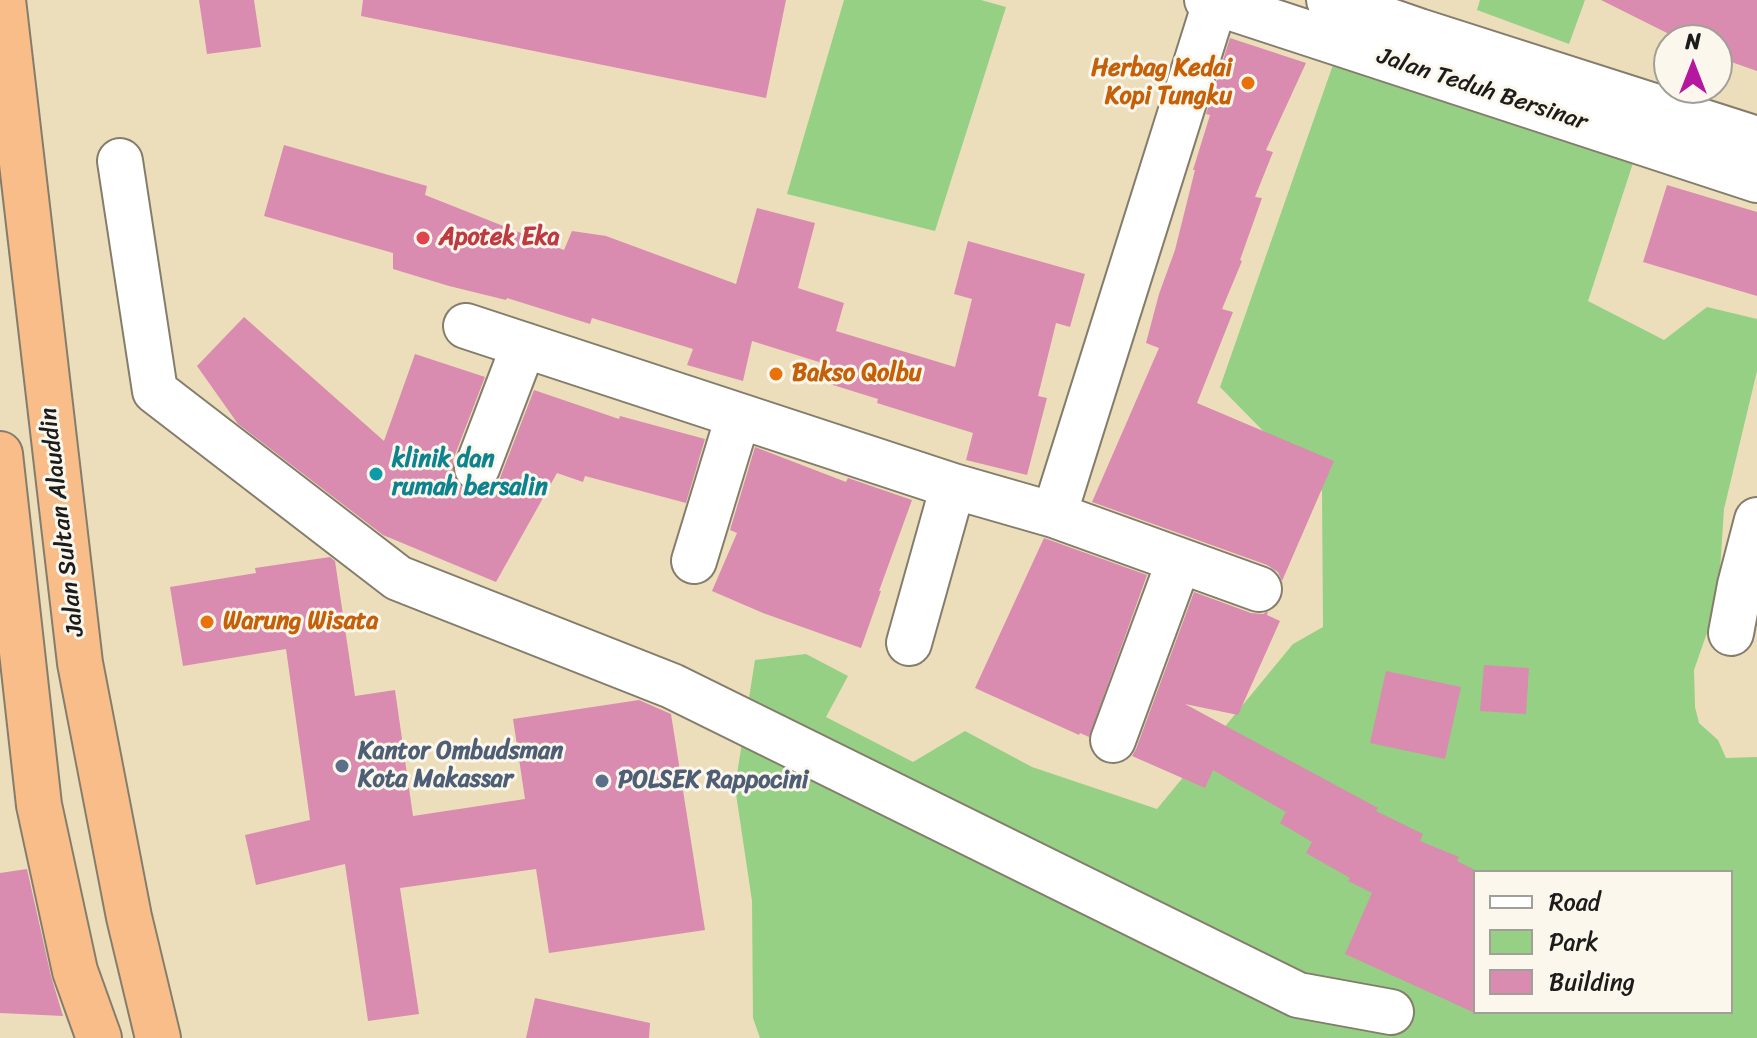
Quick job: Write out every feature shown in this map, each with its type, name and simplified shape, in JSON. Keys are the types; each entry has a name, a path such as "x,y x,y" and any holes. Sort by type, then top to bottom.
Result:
{"highway":[{"name":"Jalan Sultan Alauddin","path":"3,0 10,144 80,663 129,917 158,1038"},
{"path":"0,454 39,805 75,971 99,1038"}],"street":[{"name":"Jalan Teduh Bersinar","path":"1329,0 1757,139"},
{"name":"Jalan Teduh Bersinar","path":"1211,2 1757,180"},
{"path":"1054,515 1211,2"},
{"path":"120,161 155,391 398,578 672,686 1298,995 1391,1012"},
{"path":"466,326 738,417 1054,515 1259,589"},
{"path":"477,468 524,345"},
{"path":"694,561 738,417"},
{"path":"909,643 953,486"},
{"path":"1731,633 1757,520"},
{"path":"1113,740 1179,561"}],"green space":[{"path":"844,0 981,0 1006,7 935,231 787,194"},
{"path":"1480,0 1585,0 1569,44 1477,10"},
{"path":"1335,59 1633,163 1588,301 1664,340 1707,307 1757,319 1757,371 1724,509 1718,601 1694,670 1695,707 1699,723 1718,740 1726,758 1757,757 1757,1038 760,1038 753,1018 752,901 735,787 755,660 806,654 848,676 826,717 913,762 965,731 1032,767 1157,809 1293,644 1323,627 1322,491 1220,387"}],"building":[{"path":"199,0 254,0 261,47 207,54"},
{"path":"363,0 786,0 766,98 361,16"},
{"path":"1601,0 1757,0 1757,71 1733,63 1733,24 1653,26"},
{"path":"1230,38 1306,63 1266,150 1273,152 1255,197 1262,198 1242,261 1222,309 1233,312 1197,403 1334,461 1282,581 1278,572 1267,565 1092,502 1159,348 1146,343 1175,250 1193,170 1210,115 1206,114"},
{"path":"284,145 427,186 425,195 564,250 572,231 606,236 736,284 757,208 815,223 798,288 844,303 836,331 955,367 972,299 954,294 968,241 1085,274 1070,327 1056,323 1038,396 1047,398 1027,475 966,460 973,433 877,403 878,399 833,385 838,368 752,341 743,381 687,365 693,349 592,318 590,324 507,298 449,286 393,269 393,253 264,216"},
{"path":"1667,185 1757,212 1757,296 1643,262"},
{"path":"244,317 384,441 415,354 485,377 453,460 457,483 467,491 482,492 492,488 500,478 534,390 619,419 620,416 705,439 686,503 585,476 583,482 557,473 496,582 383,535 238,424 197,366"},
{"path":"755,447 846,482 848,478 912,500 861,648 712,591 737,533 730,530"},
{"path":"1044,538 1147,575 1089,737 975,688"},
{"path":"330,557 335,561 355,696 395,690 413,816 525,799 513,719 639,700 671,714 705,930 549,953 536,869 400,888 419,1014 368,1021 345,864 256,885 245,835 310,820 286,649 183,666 170,587 256,573 255,568"},
{"path":"1194,592 1251,613 1268,611 1267,615 1280,621 1238,715 1185,704 1378,808 1376,811 1423,834 1420,841 1459,857 1457,861 1475,870 1473,1012 1345,954 1372,893 1306,853 1312,842 1280,823 1286,812 1213,770 1205,788 1132,756"},
{"path":"1484,665 1529,668 1526,714 1480,711"},
{"path":"1386,671 1461,687 1445,759 1370,743"},
{"path":"27,869 63,1016 0,1013 0,873"},
{"path":"535,998 650,1023 649,1038 526,1038"}],"place":[{"name":"Herbag Kedai Kopi Tungku","path":"1248,83"},
{"name":"Apotek Eka","path":"423,238"},
{"name":"Bakso Qolbu","path":"776,374"},
{"name":"klinik dan rumah bersalin","path":"376,474"},
{"name":"Warung Wisata","path":"207,622"},
{"name":"Kantor Ombudsman Kota Makassar","path":"342,766"},
{"name":"POLSEK Rappocini","path":"602,781"}]}
